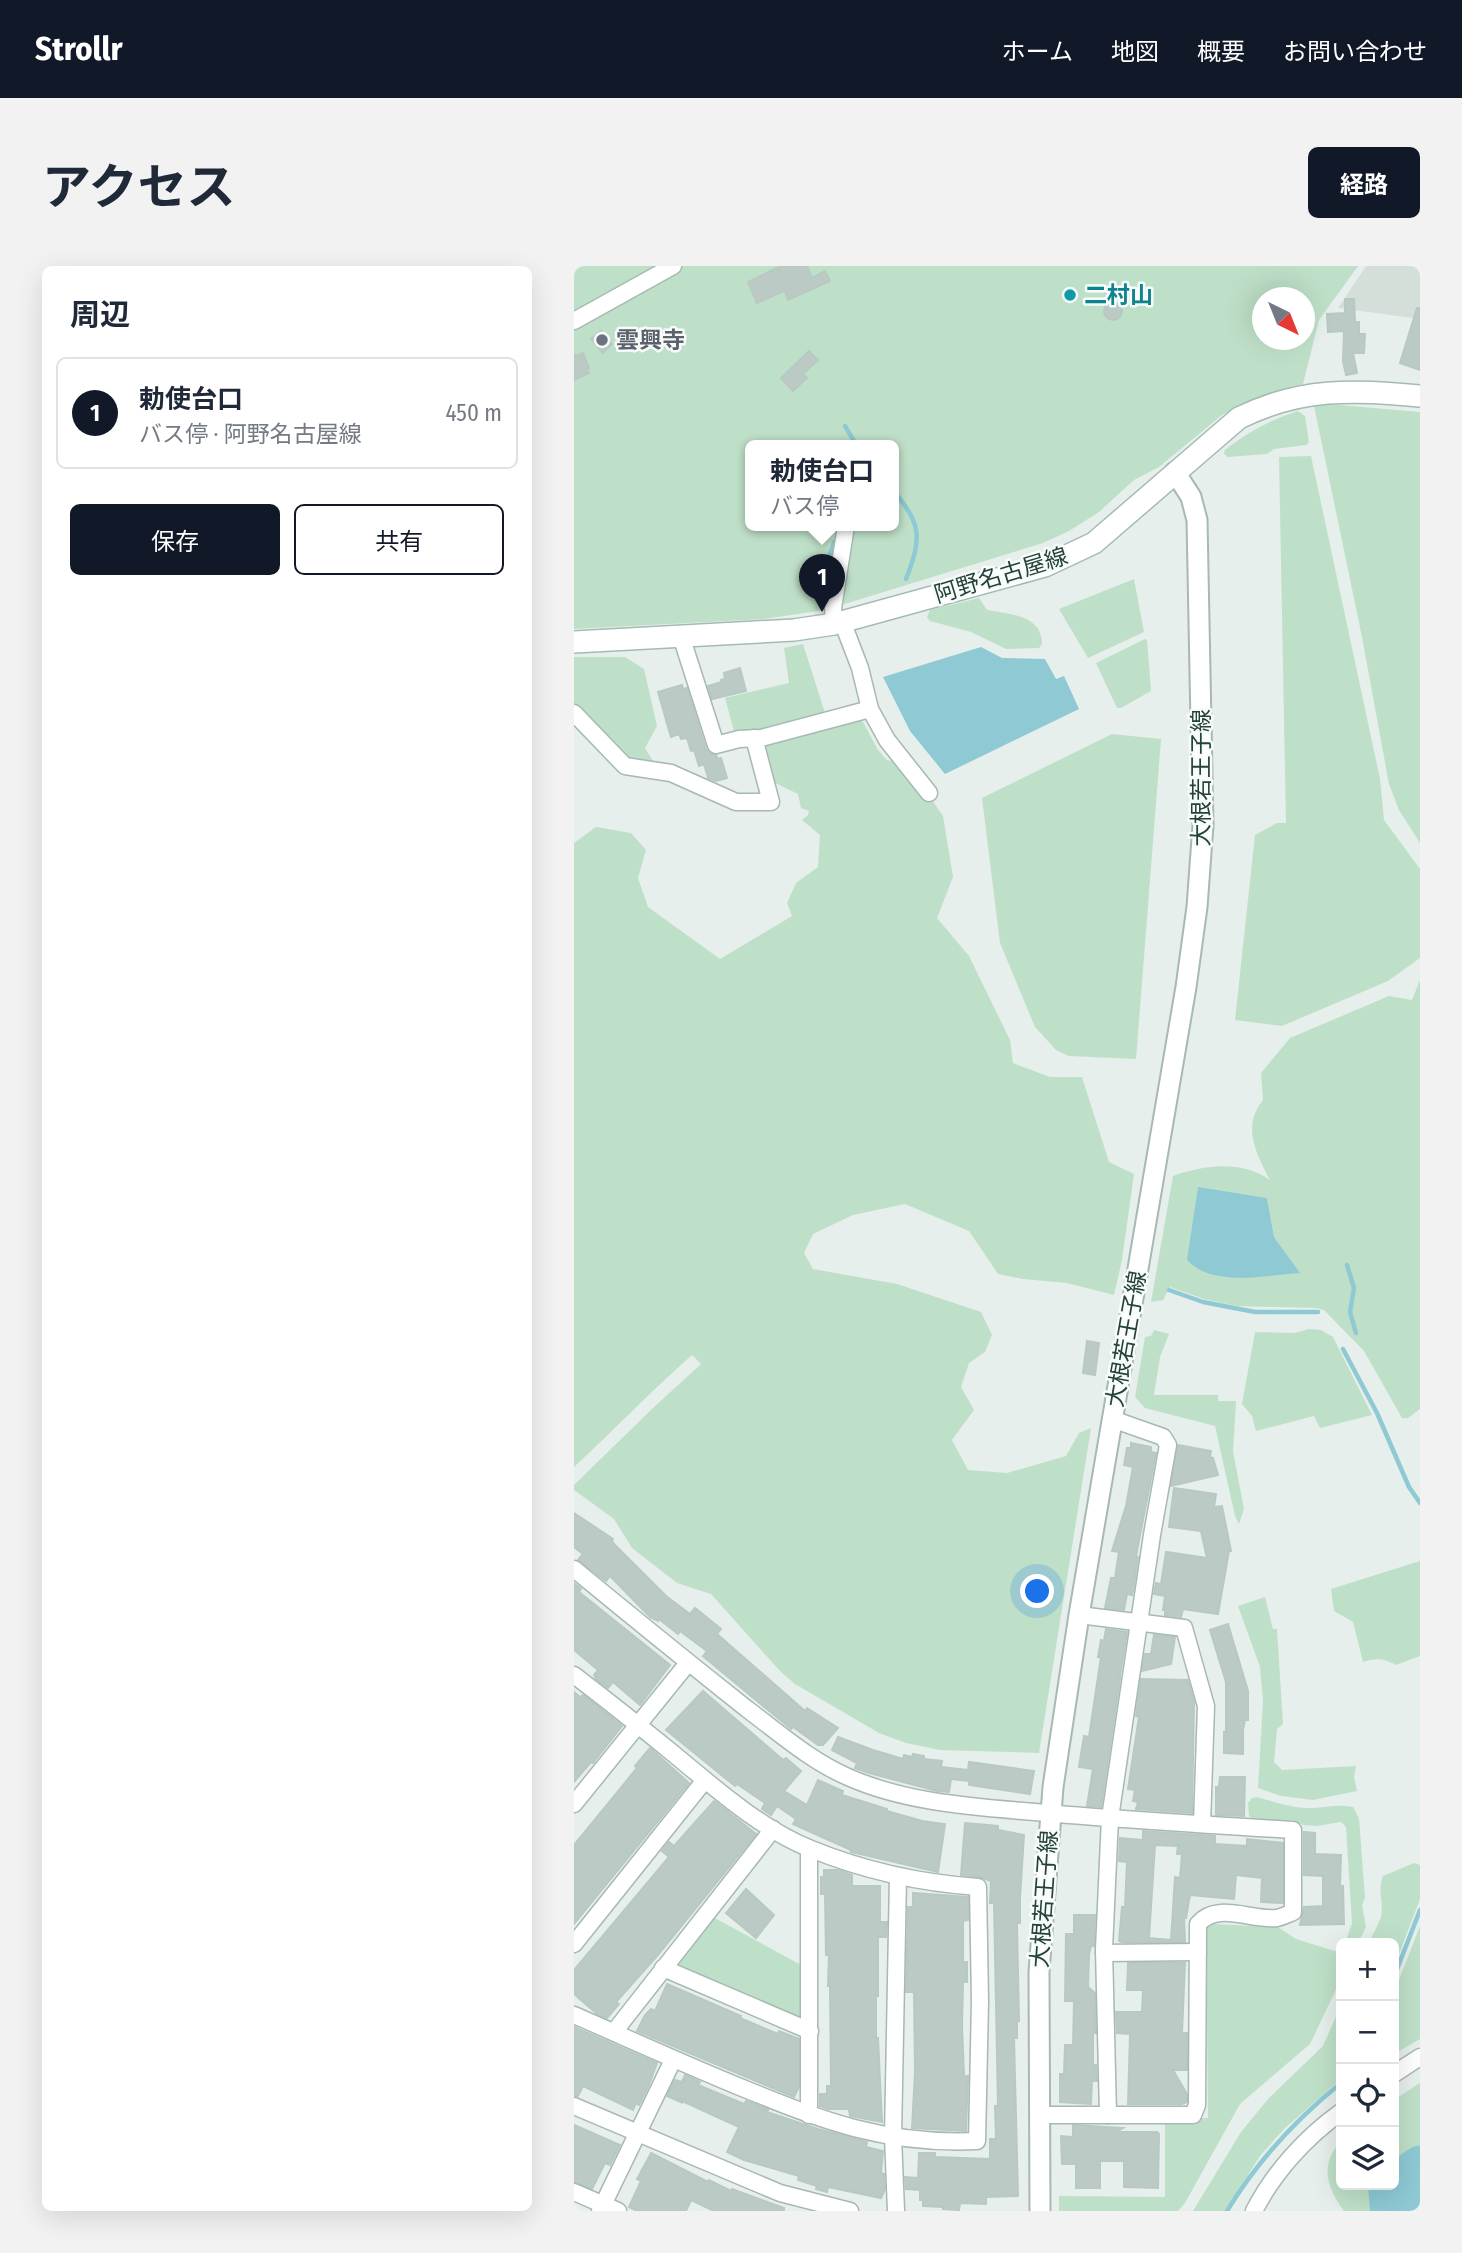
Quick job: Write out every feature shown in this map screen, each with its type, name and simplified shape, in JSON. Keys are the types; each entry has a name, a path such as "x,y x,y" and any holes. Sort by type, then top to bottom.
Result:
{"main road":[{"name":"阿野名古屋線","path":"574,642 755,634 838,622 1045,566 1094,543 1239,418 1266,404 1325,392 1358,391 1420,396"}],"street":[{"path":"574,321 673,266"},
{"name":"大根若王子線","path":"1040,2211 1039,1972 1050,1813 1079,1615 1186,987 1197,908 1203,825 1197,520 1191,497 1175,472"},
{"path":"845,531 833,608 860,668 870,709 887,740 929,793"},
{"path":"681,636 716,745 870,709"},
{"path":"574,713 625,766 671,773 736,802 771,802 754,738"},
{"path":"1108,2115 1104,1953 1110,1818 1168,1445 1163,1437 1112,1419"},
{"path":"574,1569 688,1663 785,1738 820,1763 847,1777 880,1789 937,1801 1050,1813 1293,1830 1293,1912 1278,1918 1214,1913 1203,1917 1198,1924 1197,2105 1194,2115 1040,2115"},
{"path":"1079,1615 1184,1628 1206,1706 1202,1824"},
{"path":"574,1804 688,1663"},
{"path":"574,1675 705,1780 774,1829 809,1849 898,1877 978,1887 977,2141 945,2143 858,2131 809,2115 673,2060 574,2015"},
{"path":"574,1944 705,1780"},
{"path":"614,2032 774,1829"},
{"path":"809,1849 809,2115"},
{"path":"897,2211 893,2137 898,1877"},
{"path":"1104,1953 1198,1952"},
{"path":"663,1968 810,2031"},
{"path":"1399,2071 1420,2057"},
{"path":"574,2192 607,2209 638,2133 673,2060"},
{"path":"574,2106 780,2193 850,2211"},
{"path":"1254,2211 1272,2181 1293,2155 1336,2116"}],"shaded area":[{"path":"1366,266 1420,266 1420,319 1338,308"}],"green space":[{"path":"574,266 1358,266 1319,320 1315,336 1315,287 1252,287 1252,350 1312,350 1303,384 1268,394 1222,415 1159,467 1134,480 1099,512 1069,531 1043,543 825,610 764,619 574,629"},
{"path":"1328,404 1420,412 1420,843 1399,810 1389,784 1362,637 1314,406"},
{"path":"1298,411 1305,416 1309,442 1306,445 1274,449 1267,454 1228,457 1224,454 1225,450 1251,432"},
{"path":"1311,456 1380,779 1384,820 1420,869 1420,958 1388,981 1282,1026 1235,1020 1255,835 1277,823 1286,823 1279,457"},
{"path":"1134,579 1144,632 1088,658 1059,609"},
{"path":"979,598 987,610 1015,615 1037,627 1042,644 1039,648 1006,649 971,632 930,621 927,617 930,610"},
{"path":"1145,639 1151,691 1117,708 1096,663"},
{"path":"803,644 826,716 759,734 735,735 725,698 789,683 784,648"},
{"path":"574,657 625,657 644,669 657,726 645,748 653,761 649,765 627,763 574,707"},
{"path":"856,718 863,722 878,750 887,760 899,762 928,794 943,816 953,877 937,918 969,956 1010,1040 1013,1063 1050,1077 1082,1077 1109,1162 1134,1174 1122,1260 1114,1295 1067,1283 998,1274 969,1231 905,1204 853,1215 813,1234 804,1253 813,1269 897,1284 981,1312 992,1335 985,1352 969,1363 961,1387 974,1410 952,1440 968,1470 1007,1473 1066,1456 1079,1433 1091,1428 1039,1753 940,1750 906,1743 879,1733 795,1684 711,1594 677,1583 632,1548 614,1519 574,1490 574,1485 701,1364 692,1355 574,1467 574,843 596,827 631,833 646,850 638,878 648,907 720,959 792,916 787,903 796,883 818,867 820,835 802,820 809,811 801,808 798,794 771,781 763,743"},
{"path":"1112,734 1161,739 1136,1059 1069,1056 1056,1050 1035,1027 1000,943 982,798"},
{"path":"1420,980 1420,1409 1408,1418 1402,1418 1364,1351 1324,1310 1237,1306 1204,1299 1170,1287 1163,1300 1151,1302 1173,1176 1223,1166 1247,1169 1270,1180 1253,1141 1253,1120 1263,1100 1261,1073 1290,1038 1389,996 1412,1000","holes":["1198,1188 1267,1198 1274,1237 1299,1273"]},
{"path":"1309,1329 1321,1330 1333,1337 1372,1415 1320,1428 1314,1416 1256,1431 1252,1416 1242,1404 1255,1332 1295,1333"},
{"path":"1154,1330 1169,1334 1160,1357 1154,1395 1218,1395 1218,1401 1236,1401 1233,1452 1244,1509 1239,1524 1215,1426 1145,1408 1135,1397 1145,1337 1151,1336"},
{"path":"1420,1561 1420,1656 1396,1665 1380,1659 1363,1662 1353,1622 1334,1611 1331,1589"},
{"path":"1265,1597 1273,1629 1277,1629 1283,1724 1277,1729 1274,1762 1282,1770 1356,1766 1354,1777 1357,1791 1313,1800 1281,1796 1258,1788 1263,1701 1260,1667 1238,1606"},
{"path":"1252,1798 1299,1807 1353,1807 1359,1818 1365,1898 1362,1905 1366,1927 1360,1938 1347,1938 1352,1923 1346,1827 1341,1822 1317,1826 1303,1825 1292,1820 1253,1820 1249,1816 1248,1803"},
{"path":"1414,1863 1420,1865 1420,1899 1399,1954 1399,1938 1371,1938 1381,1917 1383,1876"},
{"path":"713,1917 803,1966 804,2014 798,2019 680,1968 679,1960"},
{"path":"1212,1924 1278,1927 1296,1939 1336,1951 1336,1989 1310,2044 1240,2104 1178,2211 1059,2211 1059,2196 1165,2197 1165,2119 1208,2118 1206,1928"},
{"path":"1420,1926 1420,2039 1399,2051 1399,2001 1399,1980"},
{"path":"1336,2016 1336,2083 1285,2128 1260,2156 1225,2211 1193,2211 1241,2132 1269,2098 1323,2046"},
{"path":"1420,2083 1420,2145 1399,2156 1399,2127 1399,2097"},
{"path":"1336,2147 1336,2190 1369,2190 1370,2211 1344,2211 1333,2194 1328,2167"}],"water":[{"path":"835,539 828,578 824,579 820,576 821,571 832,540"},
{"path":"981,647 1002,658 1045,659 1056,679 1064,676 1079,709 945,774 910,731 883,677"},
{"path":"1198,1187 1267,1198 1274,1237 1300,1273 1225,1277 1198,1269 1187,1260"},
{"path":"1420,2145 1420,2211 1370,2211 1368,2190 1399,2190 1399,2156"}],"building":[{"path":"781,266 807,266 812,278 825,271 830,281 788,300 785,292 795,286 757,303 748,282"},
{"path":"1345,299 1354,299 1355,322 1359,322 1359,334 1365,334 1364,353 1353,353 1357,373 1346,375 1343,361 1344,331 1328,332 1327,314 1345,313"},
{"path":"1113,302 1119,305 1122,311 1119,317 1113,320 1107,317 1104,311 1107,305"},
{"path":"1417,308 1420,308 1420,370 1400,363"},
{"name":"雲興寺","path":"601,331 612,344 603,353 591,339"},
{"path":"809,351 818,360 803,374 807,378 793,391 781,378"},
{"path":"583,353 589,373 574,380 574,354 576,356"},
{"path":"740,668 746,691 712,699 708,686 722,682 721,680 725,679 724,673"},
{"path":"682,685 683,689 687,688 706,749 718,759 721,758 727,778 716,781 708,778 704,764 699,766 687,738 681,739 679,734 671,737 658,692"},
{"path":"1087,1341 1099,1343 1095,1375 1083,1373"},
{"path":"1131,1443 1151,1447 1151,1452 1156,1453 1136,1556 1133,1591 1132,1595 1127,1594 1124,1610 1105,1608 1111,1578 1115,1578 1119,1552 1112,1551 1126,1506 1133,1467 1124,1465 1127,1448 1131,1448"},
{"path":"1178,1445 1211,1451 1210,1457 1213,1458 1218,1475 1171,1486"},
{"path":"1174,1488 1216,1494 1214,1507 1222,1506 1231,1551 1218,1614 1183,1609 1181,1617 1165,1615 1165,1596 1154,1594 1156,1583 1161,1584 1166,1552 1207,1558 1201,1531 1169,1527"},
{"path":"574,1513 613,1539 616,1546 666,1596 690,1614 695,1608 721,1629 717,1634 805,1711 807,1708 838,1728 823,1745 818,1745 793,1727 791,1729 703,1656 707,1651 680,1631 678,1634 659,1619 658,1621 650,1617 610,1576 606,1581 578,1560 583,1554 574,1547"},
{"path":"574,1583 581,1589 579,1592 670,1665 640,1705 613,1682 608,1688 596,1679 594,1675 598,1670 574,1650"},
{"path":"1228,1624 1248,1691 1248,1720 1245,1720 1243,1730 1243,1754 1224,1753 1226,1682 1210,1630"},
{"path":"1106,1629 1127,1632 1120,1676 1117,1677 1120,1678 1101,1807 1087,1806 1093,1769 1079,1767 1084,1736 1089,1737 1101,1657 1098,1657"},
{"path":"1154,1635 1175,1637 1171,1664 1142,1671 1145,1654 1151,1654"},
{"path":"1141,1679 1188,1680 1194,1702 1192,1813 1136,1809 1138,1802 1133,1801 1135,1790 1128,1789 1139,1717 1136,1716"},
{"path":"703,1691 783,1760 786,1758 801,1771 784,1791 807,1805 818,1780 843,1791 842,1795 887,1811 922,1821 945,1824 938,1872 851,1852 793,1824 796,1819 777,1806 771,1815 762,1809 765,1803 737,1784 735,1786 666,1730"},
{"path":"574,1692 580,1697 583,1695 622,1726 574,1782"},
{"path":"838,1737 903,1759 904,1755 912,1757 913,1754 924,1756 924,1759 942,1761 941,1767 968,1770 969,1762 1034,1771 1030,1794 969,1785 969,1781 951,1779 949,1792 937,1791 869,1773 855,1768 857,1763 832,1750"},
{"path":"650,1748 689,1783 574,1924 574,1845 637,1768 635,1766"},
{"path":"1220,1777 1245,1777 1244,1816 1216,1815 1216,1787 1219,1787"},
{"path":"714,1801 756,1834 616,2002 619,2004 607,2018 597,2014 574,1994 574,1970 669,1857 662,1851 669,1842 674,1846"},
{"path":"965,1823 998,1826 998,1830 1024,1835 1020,1923 1017,1923 1019,2021 1017,2038 1014,2038 1018,2196 986,2197 986,2204 960,2203 959,2210 923,2206 920,2190 906,2189 905,2177 918,2178 919,2153 935,2153 935,2157 990,2159 990,2139 996,2139 995,2106 998,2106 994,1903 990,1903 991,1881 961,1875"},
{"path":"1143,1831 1215,1836 1215,1844 1247,1846 1247,1839 1283,1843 1283,1903 1261,1902 1262,1878 1236,1875 1234,1899 1190,1895 1186,1918 1184,1917 1185,1942 1119,1941 1122,1907 1125,1907 1127,1862 1119,1861 1120,1838 1143,1840","holes":["1155,1845 1178,1846 1177,1854 1182,1854 1180,1878 1175,1877 1171,1940 1149,1938"]},
{"path":"1304,1832 1315,1833 1315,1854 1341,1855 1340,1886 1343,1886 1344,1924 1300,1925 1304,1907 1323,1906 1323,1876 1304,1875"},
{"path":"824,1870 838,1870 852,1875 852,1886 880,1886 880,1922 887,1922 886,1937 878,1937 876,1996 882,2122 850,2116 849,2109 828,2109 820,2106 820,2094 827,2094 827,2086 831,2086 829,1955 826,1955 825,1894 821,1894 821,1877 824,1877"},
{"path":"746,1889 774,1915 756,1938 726,1913"},
{"path":"913,1893 968,1897 968,1920 963,1921 963,1962 967,1962 967,1982 963,1982 962,2025 964,2076 968,2076 966,2131 912,2128 915,2072 914,1992 906,1992 908,1907 913,1907"},
{"path":"1074,1915 1095,1915 1094,1946 1091,1946 1089,1954 1088,1987 1095,1993 1096,2033 1093,2033 1093,2065 1096,2065 1097,2081 1092,2081 1091,2104 1060,2102 1060,2074 1064,2074 1065,2045 1073,2045 1074,2001 1065,2001 1066,1934 1074,1934"},
{"path":"1128,1963 1185,1963 1182,2033 1187,2033 1187,2070 1173,2070 1187,2094 1187,2102 1128,2104 1130,2034 1117,2033 1116,2012 1142,2012 1143,1990 1127,1990"},
{"path":"667,1984 778,2034 779,2031 799,2039 799,2087 794,2097 637,2031 645,2015 651,2009 655,2011"},
{"path":"574,2027 657,2063 639,2105 636,2103 633,2110 583,2086 578,2096 574,2096"},
{"path":"685,2075 700,2082 698,2085 744,2104 746,2101 769,2110 761,2110 867,2142 866,2147 883,2151 881,2173 884,2174 885,2189 881,2198 828,2187 827,2192 816,2189 817,2186 798,2180 799,2176 744,2160 727,2152 739,2127 667,2096 675,2080 682,2082"},
{"path":"574,2125 620,2145 610,2165 605,2163 592,2189 574,2182"},
{"path":"1073,2125 1123,2128 1116,2132 1157,2132 1158,2188 1124,2187 1124,2161 1100,2161 1100,2188 1076,2188 1076,2164 1062,2164 1061,2136 1073,2137"},
{"path":"651,2153 708,2182 709,2180 731,2191 732,2189 784,2208 784,2211 714,2211 691,2200 686,2211 637,2211 629,2207 641,2181 637,2179"}],"waterway":[{"path":"845,426 853,440"},
{"path":"899,498 910,514 916,533 915,553 906,579"},
{"path":"1347,1265 1354,1288 1350,1312 1356,1333"},
{"path":"1169,1290 1203,1302 1255,1312 1318,1312"},
{"path":"1343,1349 1377,1413 1409,1487 1420,1503"},
{"path":"1399,1964 1420,1910"},
{"path":"1227,2211 1278,2142 1336,2087"}],"place":[{"name":"二村山","path":"1070,295"},
{"name":"雲興寺","path":"602,340"},
{"name":"勅使台口","path":"822,612"}]}
